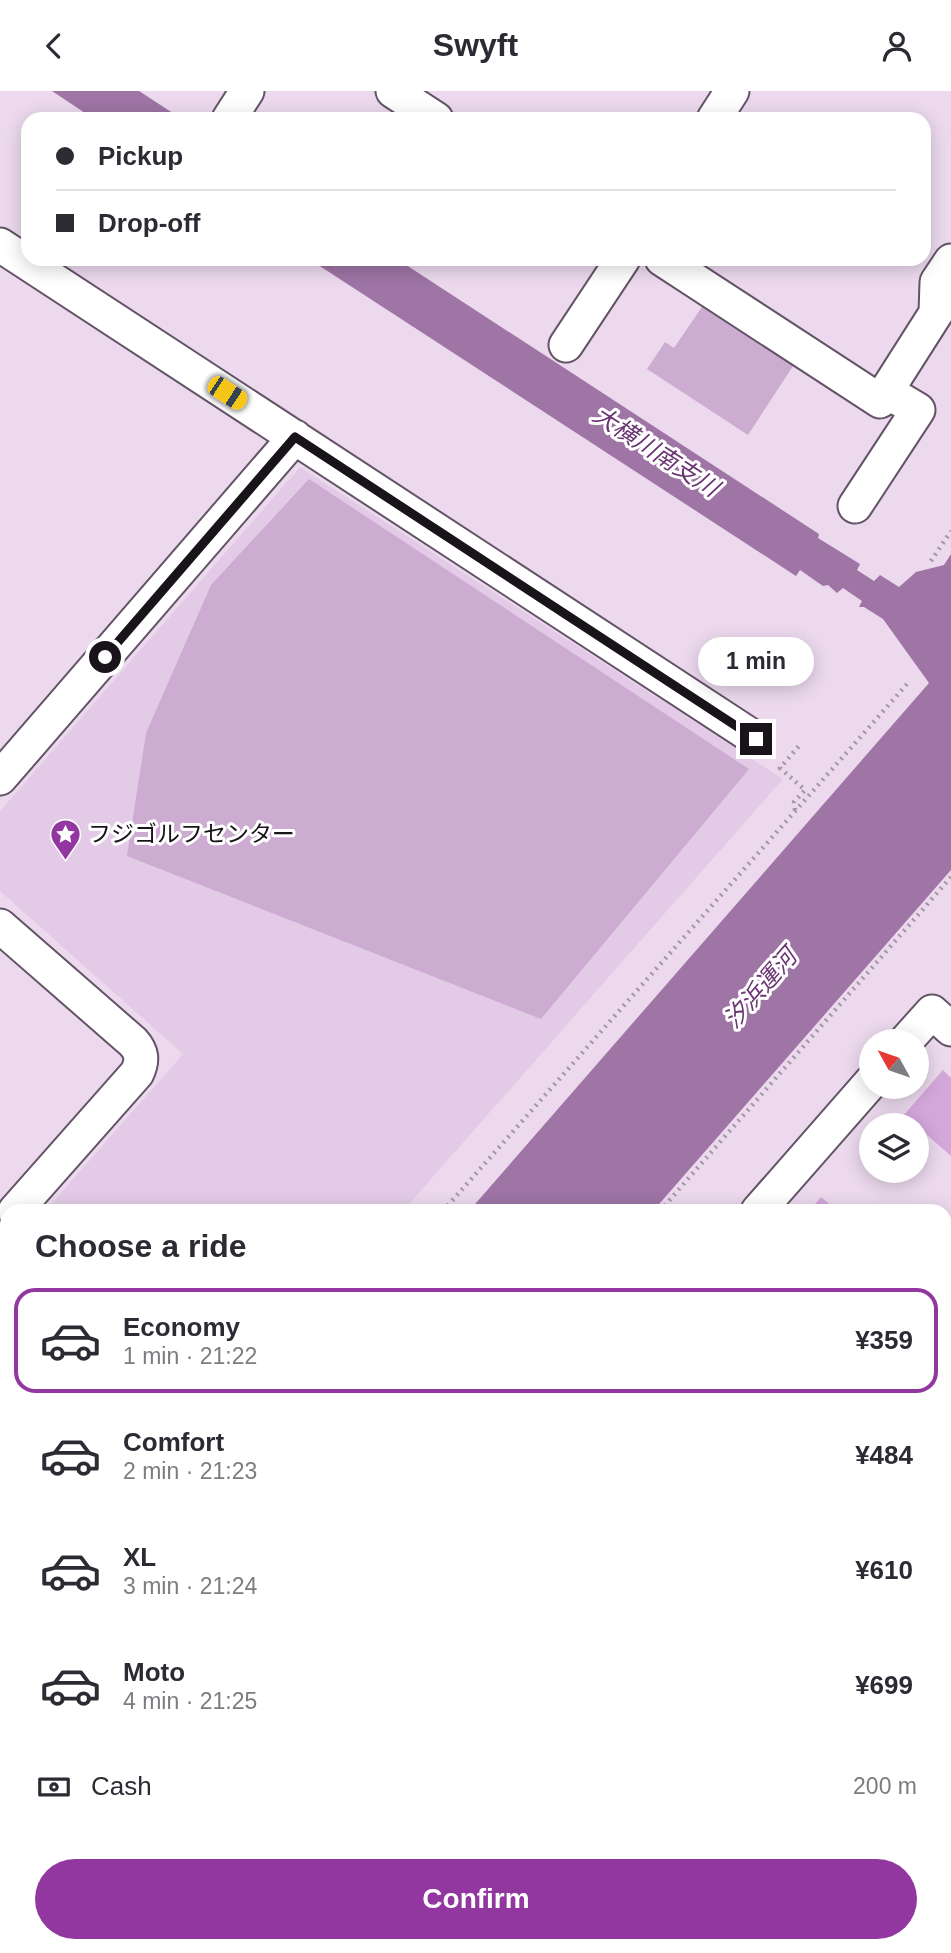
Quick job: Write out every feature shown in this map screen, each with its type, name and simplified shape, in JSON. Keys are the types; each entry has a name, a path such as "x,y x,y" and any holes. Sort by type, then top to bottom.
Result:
{"street":[{"path":"234,112 247,91"},
{"path":"393,91 425,112"},
{"path":"718,112 732,91"},
{"path":"0,245 21,259"},
{"path":"673,266 880,401 936,313 937,282 951,261"},
{"path":"32,266 756,739"},
{"path":"566,345 618,266"},
{"path":"855,506 918,410 886,391"},
{"path":"0,778 295,437"},
{"path":"0,926 133,1042 142,1057 137,1073 21,1204"},
{"path":"917,1029 932,1012 951,1030"},
{"path":"764,1204 859,1096"}],"path":[{"path":"931,561 951,531"},
{"path":"449,1204 907,684"},
{"path":"795,811 794,802 805,789 780,768 799,746"},
{"path":"666,1204 951,877"}],"shaded area":[{"path":"706,301 797,360 748,435 647,369 665,342 674,348"},
{"path":"300,467 783,779 409,1204 51,1204 183,1054 0,891 0,811"},
{"name":"フジゴルフセンター","path":"309,479 749,769 541,1019 127,856 146,733 211,585"}],"water":[{"path":"52,91 139,91 171,112 84,112"},
{"path":"320,266 408,266 819,534 818,538 860,564 857,570 874,581 880,575 899,587 916,572 944,565 951,554 951,870 659,1204 475,1204 929,683 883,619 864,607 859,607 862,601 843,588 837,593 828,585 823,586 800,570 796,576"}],"building":[{"path":"943,1070 951,1078 951,1156 929,1137 929,1113 906,1113 918,1099 929,1099 929,1086"},
{"path":"821,1197 829,1204 815,1204"}],"place":[{"name":"フジゴルフセンター","path":"65,861"}],"route":[{"path":"105,657 295,437 756,739"}],"water label":[{"name":"大横川南支川","path":"656,451"},
{"name":"汐浜運河","path":"760,988"}]}
